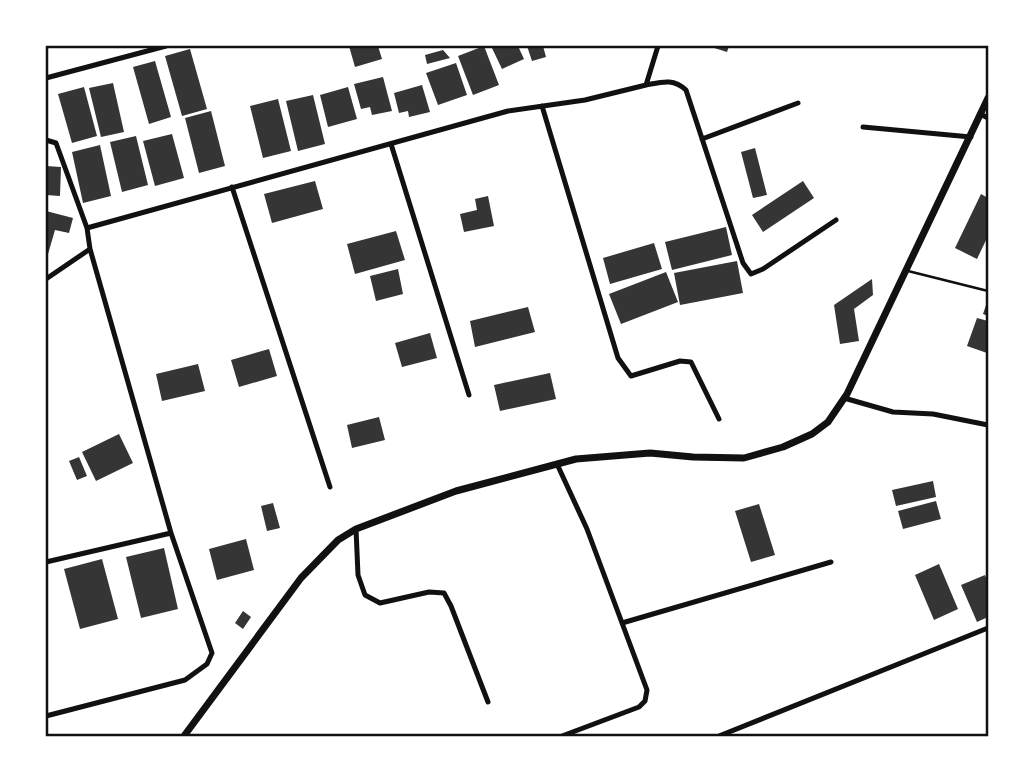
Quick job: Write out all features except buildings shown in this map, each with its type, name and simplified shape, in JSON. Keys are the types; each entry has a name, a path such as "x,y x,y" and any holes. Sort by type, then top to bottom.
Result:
{"street":[{"path":"47,78 166,46"},
{"path":"646,85 659,46"},
{"path":"87,228 508,111 585,100 670,81 680,84 686,90 743,262 751,274 763,269 836,220"},
{"path":"184,737 301,579 338,540 356,529 456,491 576,459 621,454 744,457 783,447 812,434 828,422 844,398 908,271 971,137 985,116 989,98"},
{"path":"702,139 798,103"},
{"path":"542,106 618,358 631,376 680,361 691,362 719,419"},
{"path":"863,127 971,137"},
{"path":"46,140 56,143 87,228 90,249 171,533 212,653 207,664 185,680 46,716"},
{"path":"391,144 469,395"},
{"path":"232,187 330,487"},
{"path":"46,279 90,249"},
{"path":"844,398 893,412 933,414 989,425"},
{"path":"557,464 587,529 647,690 645,701 639,708 562,736"},
{"path":"356,529 358,575 365,595 380,603 429,593 444,593 488,702"},
{"path":"46,562 171,533"},
{"path":"622,623 831,562"},
{"path":"719,737 989,628"}],"lane":[{"path":"908,271 989,291"}]}
